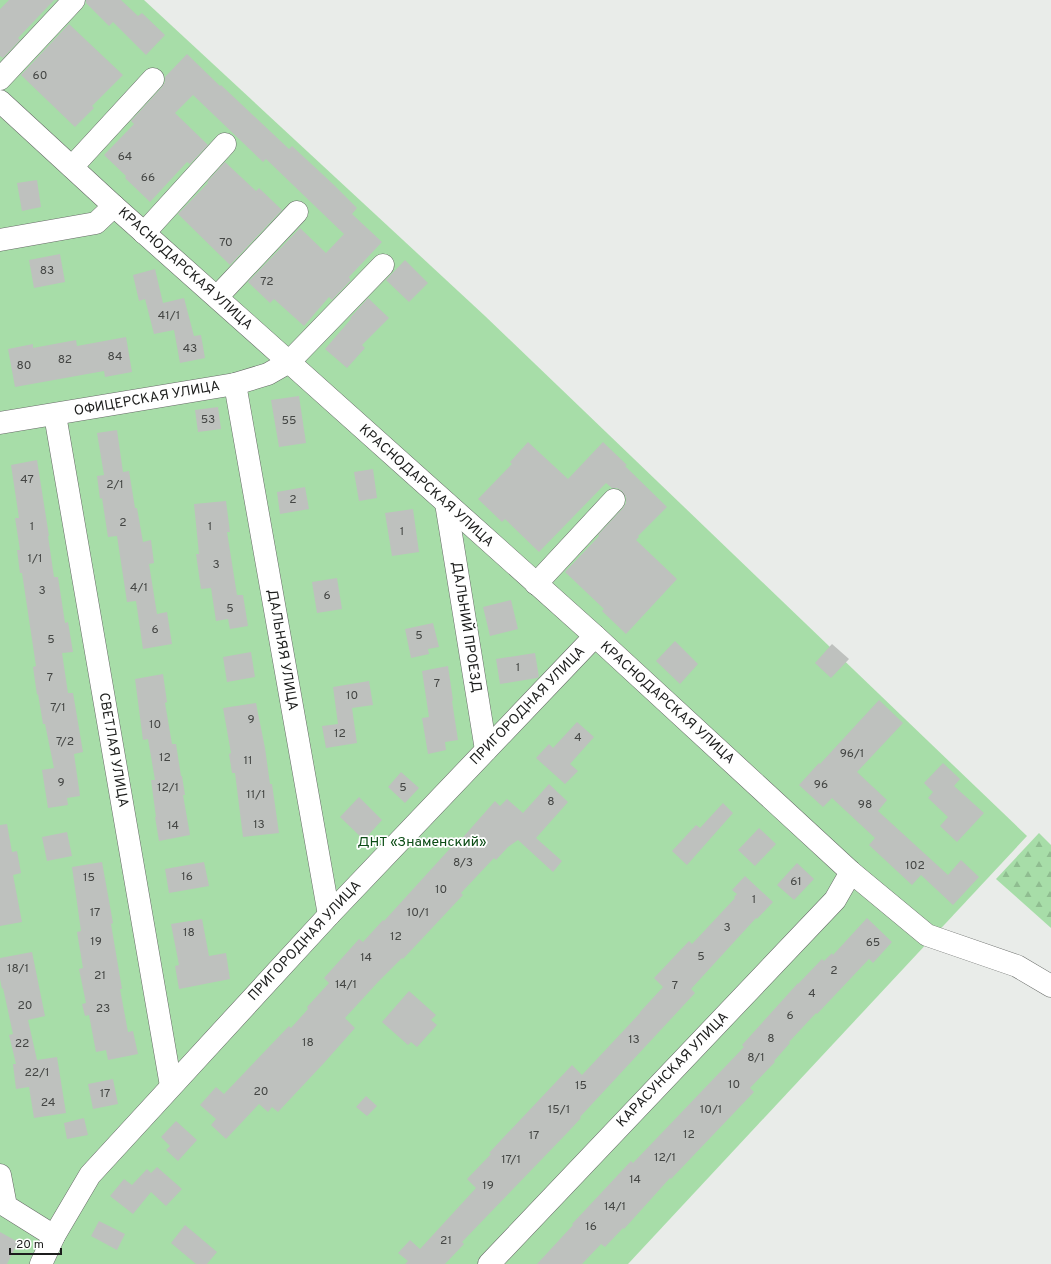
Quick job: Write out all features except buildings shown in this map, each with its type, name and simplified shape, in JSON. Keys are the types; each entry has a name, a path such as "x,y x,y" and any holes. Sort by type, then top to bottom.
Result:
{"street":[{"path":"0,79 74,0"},
{"path":"72,167 152,79"},
{"name":"КРАСНОДАРСКАЯ УЛИЦА","path":"0,101 114,206 595,636 851,872 927,935 1017,966 1051,986"},
{"path":"144,232 225,144"},
{"path":"0,240 96,223 114,206"},
{"path":"217,297 297,212"},
{"name":"ОФИЦЕРСКАЯ УЛИЦА","path":"0,423 235,384 268,374 289,362 383,265"},
{"name":"ДАЛЬНЯЯ УЛИЦА","path":"235,384 329,915"},
{"name":"СВЕТЛАЯ УЛИЦА","path":"55,415 171,1086"},
{"path":"536,584 614,500"},
{"name":"ДАЛЬНИЙ ПРОЕЗД","path":"446,504 486,750"},
{"name":"ПРИГОРОДНАЯ УЛИЦА","path":"41,1264 54,1236 90,1175 329,915 595,636"},
{"name":"КАРАСУНСКАЯ УЛИЦА","path":"490,1264 835,900 851,872"},
{"path":"0,1175 6,1206 54,1236"}],"green space":[{"name":"ДНТ «Знаменский»","path":"0,0 144,0 485,316 1027,836 628,1264 0,1264"},
{"path":"1039,833 1051,845 1051,928 996,879"}]}
